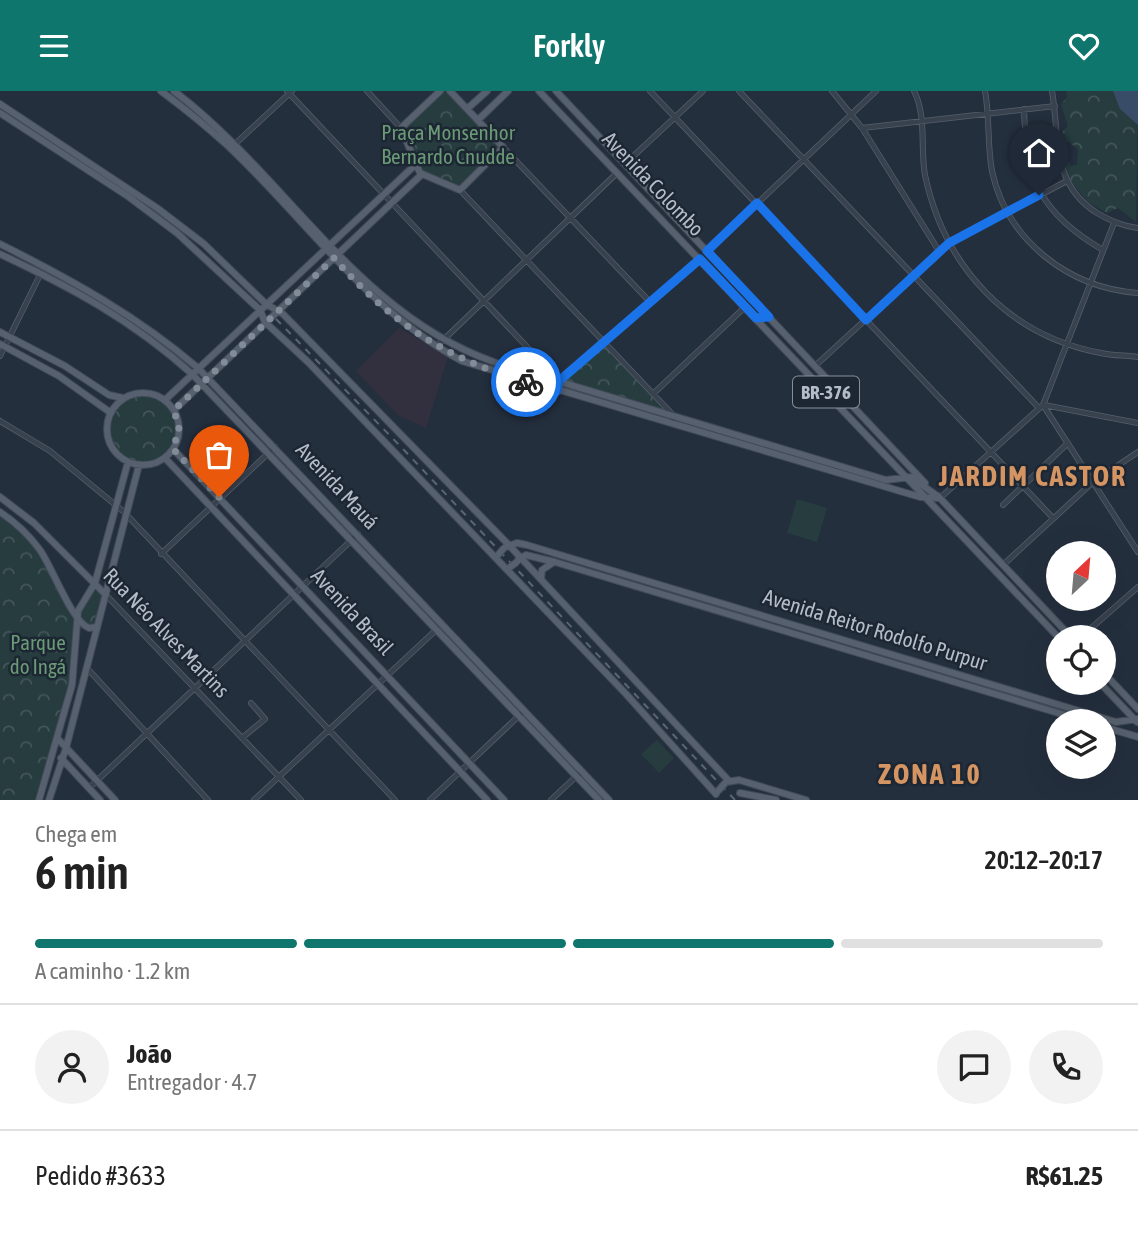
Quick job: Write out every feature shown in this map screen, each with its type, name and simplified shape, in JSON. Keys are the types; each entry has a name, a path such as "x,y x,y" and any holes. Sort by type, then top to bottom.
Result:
{"main road":[{"path":"161,91 191,109"},
{"path":"174,91 233,146 397,319 436,347 491,371 557,391 928,499 940,498"},
{"path":"440,91 401,128 414,166 421,175 460,190 503,147 450,91"},
{"path":"467,109 487,91"},
{"path":"478,120 508,91"},
{"name":"Avenida Colombo","path":"539,91 1047,625"},
{"name":"Avenida Colombo","path":"556,91 1060,625"},
{"path":"0,104 133,191 204,244 266,304 278,310 542,581 739,796 747,800"},
{"path":"0,113 129,197 199,250 260,310 265,322 308,362 507,566 718,797 728,782 739,780 806,800"},
{"path":"165,400 414,166"},
{"path":"174,410 421,175"},
{"path":"653,209 662,203"},
{"path":"659,216 668,210"},
{"name":"Avenida Mauá","path":"0,244 151,329 207,376 524,711 579,773 598,800"},
{"path":"199,250 204,244"},
{"name":"Avenida Mauá","path":"0,254 92,296 156,341 201,382 518,716 609,800"},
{"path":"370,290 440,339 464,351 886,480 906,476 918,481 940,498"},
{"path":"756,318 769,317"},
{"path":"0,332 109,395 123,398 148,393 165,400 174,410 179,429 173,449 165,458 153,464 139,465 128,462 112,447 108,436 111,413 123,398"},
{"path":"3,346 59,376 111,413"},
{"path":"861,429 878,433"},
{"name":"Avenida Brasil","path":"173,449 504,800"},
{"path":"805,463 807,455"},
{"name":"Avenida Brasil","path":"165,458 294,591 487,800"},
{"path":"39,800 58,739 76,664 76,619 83,599 95,583 128,462"},
{"path":"49,800 66,748 124,512 139,465"},
{"name":"Rua Néo Alves Martins","path":"0,497 34,523 106,594"},
{"path":"0,512 26,533 40,550 76,619 89,628 97,627"},
{"path":"497,557 506,547 521,544 604,573"},
{"path":"507,566 526,555 604,573"},
{"path":"542,581 542,569 555,562"},
{"name":"Avenida Reitor Rodolfo Purpur","path":"604,573 907,657 1116,722 1137,720"},
{"path":"1034,611 1041,610 1050,615"},
{"name":"Avenida Reitor Rodolfo Purpur","path":"760,617 904,666 1046,709"},
{"path":"873,656 876,648"},
{"path":"904,666 907,657"},
{"path":"926,672 928,664"},
{"path":"996,694 999,686"},
{"path":"1116,686 1138,709"},
{"path":"1111,695 1137,720"},
{"path":"1114,695 1125,695"},
{"path":"1054,709 1056,703"},
{"path":"1116,731 1138,737"},
{"path":"58,739 115,800"},
{"path":"54,752 100,800"},
{"path":"739,796 772,799"}],"street":[{"path":"367,91 401,128"},
{"path":"650,91 1053,518"},
{"path":"626,163 703,91"},
{"path":"739,91 1051,416 1138,552"},
{"path":"832,91 852,113 939,251"},
{"path":"707,251 876,91"},
{"path":"914,91 922,120 925,172 949,243 983,292 1017,318 1068,344 1101,353 1138,358"},
{"path":"985,91 993,173 1009,213 1040,253 1053,264 1090,284 1138,293"},
{"path":"1052,91 1059,161 1066,181 1083,203 1114,223 1138,228"},
{"path":"233,146 289,92 559,381"},
{"path":"862,128 1055,106"},
{"path":"1024,109 1028,160 1039,195 1066,227 1103,251"},
{"path":"503,147 650,302"},
{"path":"436,347 440,339 617,173"},
{"path":"816,366 949,243 1066,181"},
{"path":"460,190 654,393 674,416 672,424"},
{"path":"940,498 1041,406 1068,344 1114,223"},
{"path":"557,391 559,381 700,259"},
{"path":"0,356 45,267"},
{"path":"654,393 745,307"},
{"path":"1041,406 1138,423"},
{"path":"1051,416 1058,409"},
{"path":"0,421 50,451 124,512 395,800"},
{"path":"1003,505 1068,443"},
{"path":"1132,456 1138,445"},
{"path":"161,554 219,497 276,447"},
{"path":"1003,565 1093,482 1138,452"},
{"path":"89,788 358,533"},
{"path":"1095,625 1138,587"},
{"name":"Rua Néo Alves Martins","path":"106,594 301,800"},
{"path":"254,800 443,624"},
{"path":"86,667 208,800"},
{"path":"242,738 265,719 251,703"},
{"path":"430,800 524,711"},
{"path":"551,800 579,773"}],"shaded area":[{"path":"399,328 448,356 426,428 398,415 356,371"}],"green space":[{"name":"Praça Monsenhor Bernardo Cnudde","path":"440,91 450,91 503,147 460,190 421,175 401,128"},
{"path":"1066,91 1138,91 1136,222 1118,208 1107,213 1088,202 1067,176 1060,142 1071,166 1077,165 1078,150 1070,142 1065,143 1061,133 1068,126 1061,104 1067,97"},
{"path":"605,341 674,416 559,381"},
{"path":"143,393 157,396 169,403 176,415 179,429 176,443 169,455 157,462 143,465 129,462 117,455 110,443 107,429 110,415 117,403 129,396"},
{"path":"797,499 827,508 817,542 787,533"},
{"name":"Parque do Ingá","path":"0,512 39,550 76,618 95,583 106,595 97,627 89,628 77,620 76,664 36,800 0,800"},
{"path":"657,740 674,758 659,773 641,754"}],"water":[{"path":"1113,91 1138,91 1138,125 1120,109"}],"railway":[{"path":"276,319 404,450 735,800"}],"way so far":[{"path":"219,497 173,449 178,440 179,429 174,410 334,258 367,293 425,340 462,361 526,382"}],"district":[{"name":"JARDIM CASTOR","path":"1033,476"},
{"name":"ZONA 10","path":"930,774"}],"route":[{"path":"526,382 557,391 559,381 700,259 756,318 769,317 707,251 757,203 866,320 949,243 1039,195"}]}
